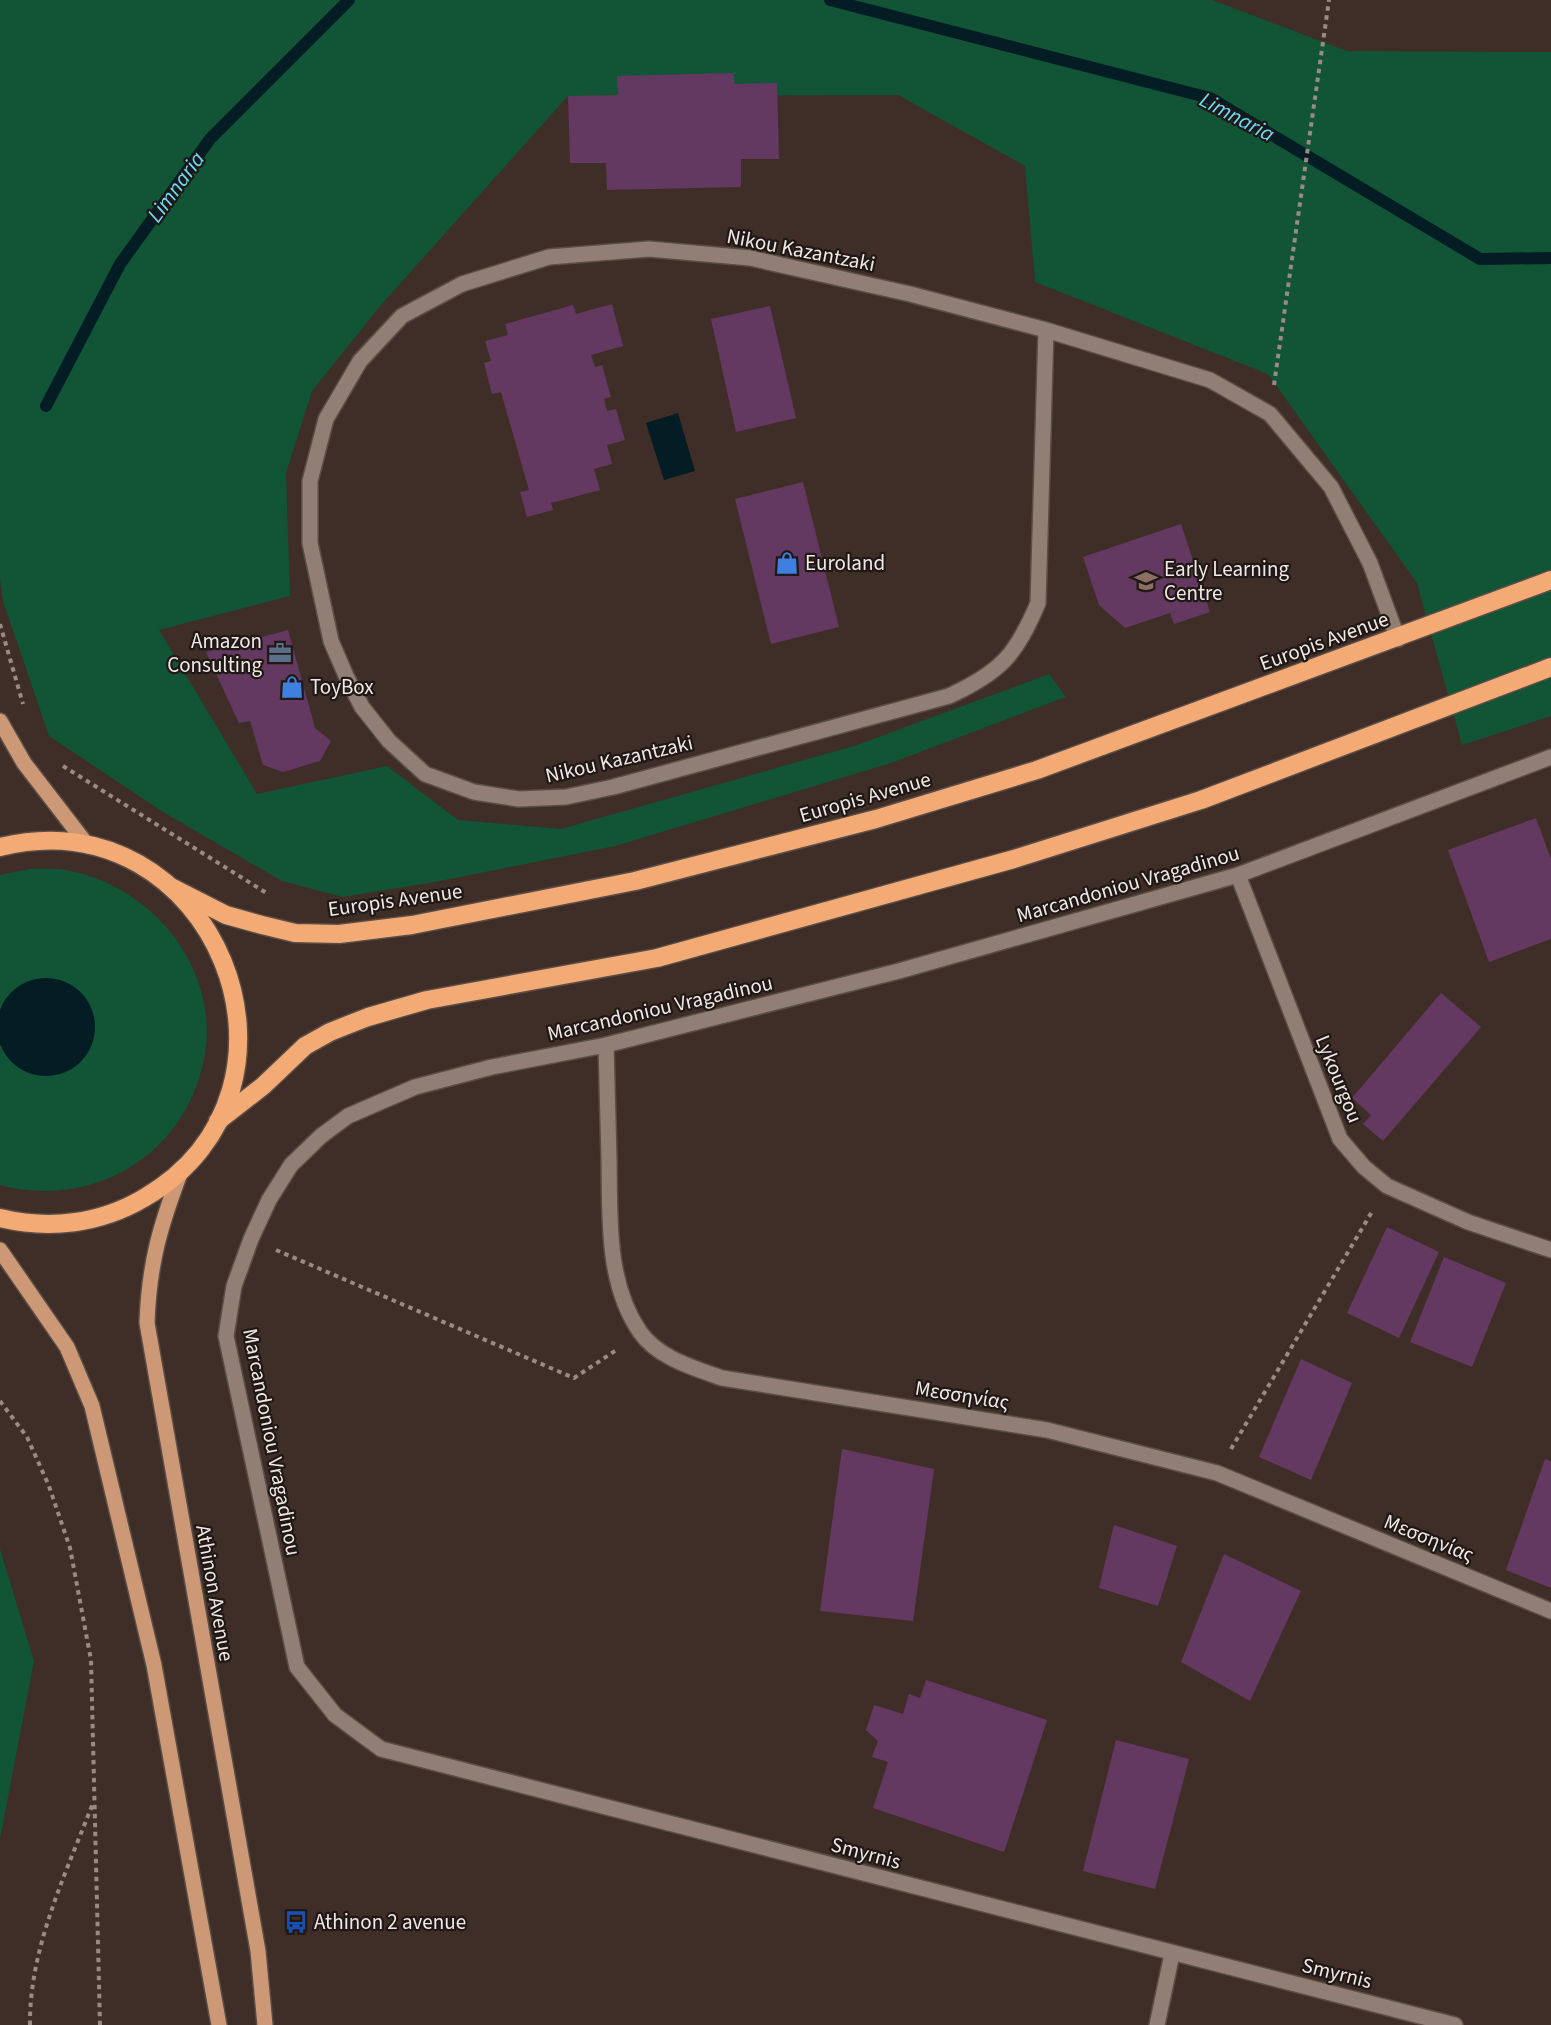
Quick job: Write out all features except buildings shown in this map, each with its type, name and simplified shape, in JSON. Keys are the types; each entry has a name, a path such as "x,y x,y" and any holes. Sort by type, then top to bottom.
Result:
{"highway":[{"name":"Europis Avenue","path":"172,888 226,915 261,925 295,933 339,933 412,925 635,881 876,819 1037,770 1398,639 1551,580"},
{"path":"218,1121 263,1086 305,1046 330,1032 368,1017 427,1000 657,958 1014,859 1201,800 1551,667"},
{"path":"0,848 49,842 88,846 133,861 172,888 189,904 210,932 233,985 237,1008 238,1055 234,1078 218,1121 202,1148 181,1172 158,1190 106,1215 78,1222 49,1225 20,1223 0,1218"}],"main road":[{"path":"0,721 24,763 88,846"},
{"name":"Athinon Avenue","path":"181,1172 156,1240 148,1281 147,1323 258,1951 265,2025"},
{"path":"0,1250 67,1347 92,1406 154,1665 219,2025"}],"street":[{"name":"Nikou Kazantzaki","path":"1046,330 1038,603 1023,639 1005,662 981,681 949,696 613,787 566,797 519,800 474,792 425,774 389,741 362,706 347,678 331,641 310,543 310,481 326,418 360,361 402,316 462,284 549,257 649,249 750,258 910,294 1046,330 1210,380 1270,414 1331,487 1370,563 1398,639"},
{"name":"Marcandoniou Vragadinou","path":"297,1667 226,1336 234,1286 250,1239 269,1200 291,1166 321,1136 348,1116 415,1087 492,1067 606,1046 899,971 1238,875 1551,757"},
{"name":"Lykourgou","path":"1238,875 1340,1139 1364,1167 1387,1186 1468,1222 1551,1250"},
{"name":"Μεσσηνίας","path":"606,1046 611,1241 627,1307 641,1333 663,1353 686,1365 722,1378 1047,1430 1217,1473 1551,1611"},
{"name":"Smyrnis","path":"297,1667 335,1715 381,1749 1455,2025"},
{"path":"1157,2025 1172,1954"}],"path":[{"path":"1270,414 1329,0"},
{"path":"1217,1473 1387,1186"},
{"path":"250,1239 574,1378 641,1333"},
{"path":"0,1401 27,1437 50,1486 70,1548 91,1660 100,2025"},
{"path":"30,2025 31,1983 60,1887 95,1799"}],"green space":[{"path":"0,0 1212,0 1347,51 1551,52 1551,716 1462,745 1417,583 1268,374 1035,282 1025,166 898,95 568,96 381,305 312,391 286,473 290,596 159,630 257,794 387,766 458,820 561,829 857,745 1049,674 1066,697 891,763 615,846 435,882 343,897 282,881 163,812 49,736 3,601 0,579"},
{"path":"30,869 71,871 104,881 133,898 159,919 180,945 196,975 205,1007 206,1040 200,1075 187,1106 170,1133 148,1155 122,1172 94,1184 64,1190 32,1190 0,1185 0,875"},
{"path":"0,1549 34,1661 0,1839"}],"water":[{"path":"678,413 695,471 664,480 646,423"},
{"path":"46,978 65,982 80,993 91,1008 95,1027 91,1046 80,1061 65,1072 46,1076 27,1072 12,1061 1,1046 -3,1027 1,1008 12,993 27,982"}],"waterway":[{"name":"Limnaria","path":"46,406 120,264 210,139 349,0"},
{"name":"Limnaria","path":"830,0 1210,98 1480,259 1551,258"}],"place":[{"name":"Euroland","path":"787,563"},
{"name":"Early Learning Centre","path":"1146,581"},
{"name":"Amazon Consulting","path":"280,653"},
{"name":"ToyBox","path":"292,687"},
{"name":"Athinon 2 avenue","path":"296,1922"}]}
